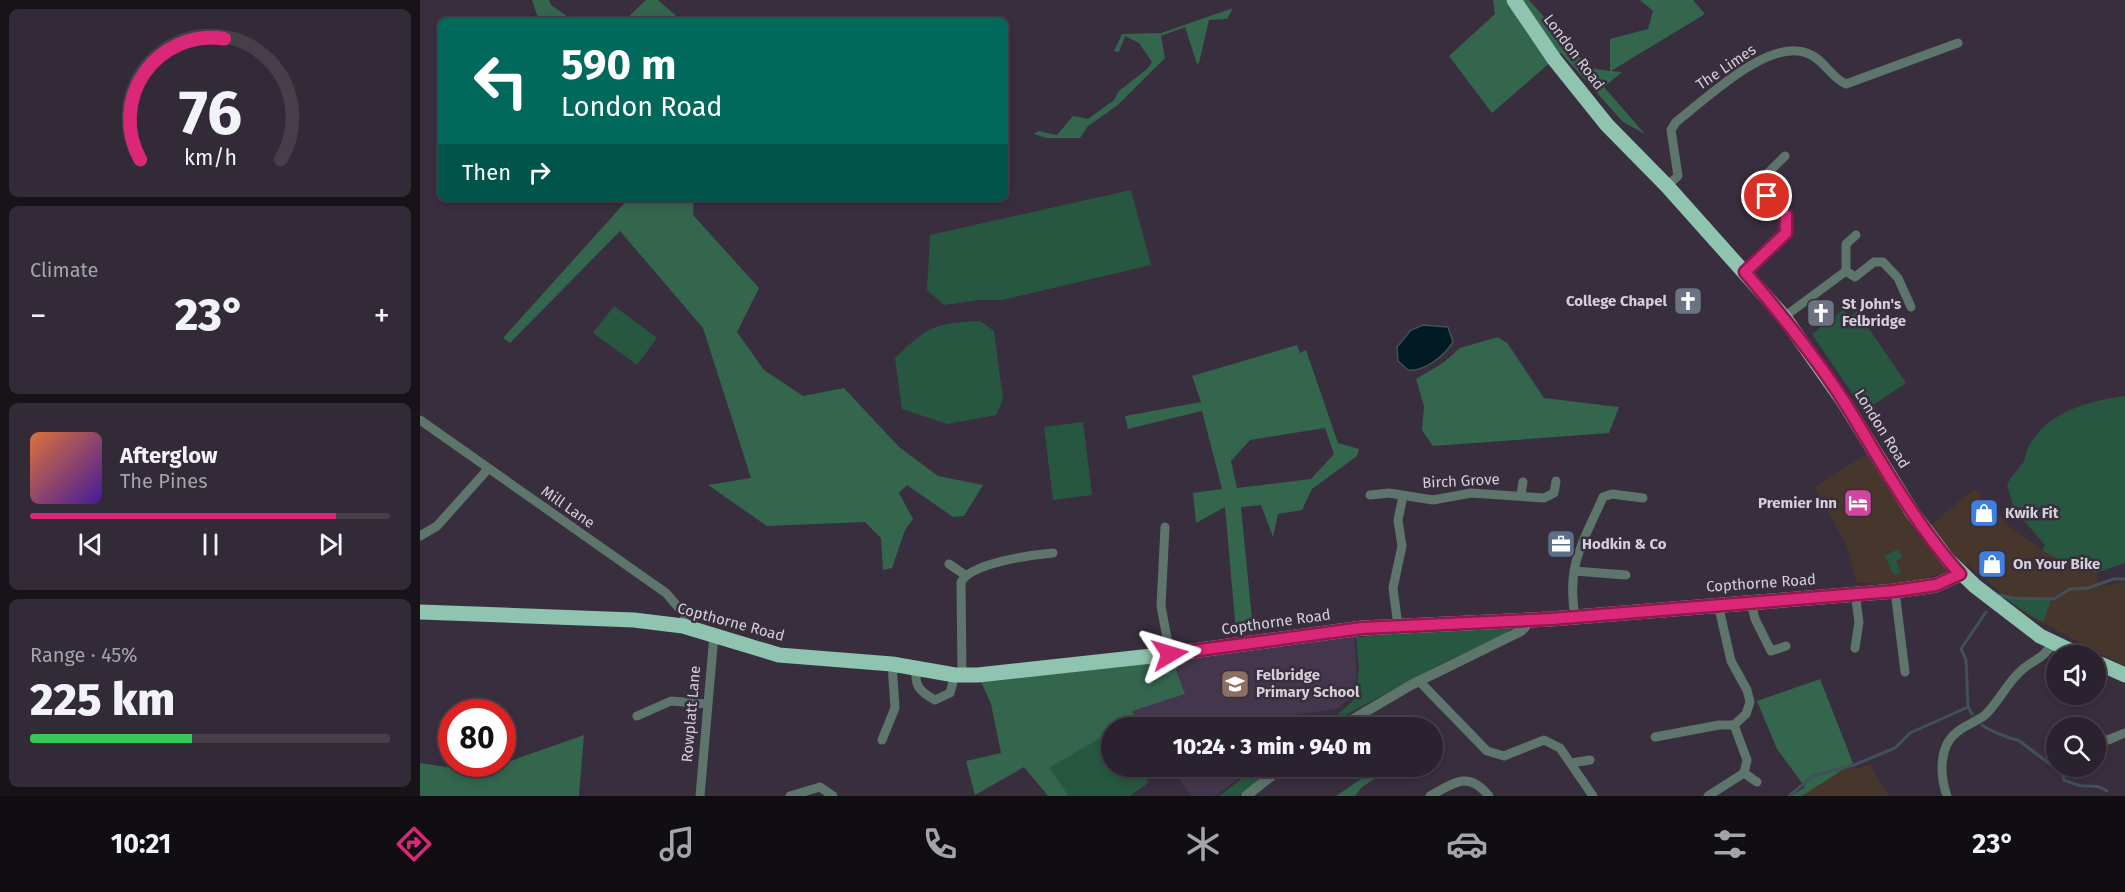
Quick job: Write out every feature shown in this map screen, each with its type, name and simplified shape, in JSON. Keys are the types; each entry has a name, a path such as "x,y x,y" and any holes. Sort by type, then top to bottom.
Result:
{"highway":[{"name":"London Road","path":"1514,0 1554,59 1608,125 1667,186 1784,317 1844,402 1922,526 1960,574 2032,630 2057,645"},
{"name":"Copthorne Road","path":"420,612 633,620 683,626 779,655 892,664 959,675 1002,674 1398,626 1575,617 1895,591 1936,585 1960,574"},
{"path":"2106,666 2125,675"}],"street":[{"name":"The Limes","path":"1667,186 1678,176 1671,130 1676,122 1740,72 1775,53 1791,49 1805,52 1820,59 1839,81 1846,84 1958,43"},
{"path":"1745,272 1786,233 1786,215 1767,196 1773,181 1767,174 1785,156"},
{"path":"1846,271 1846,244 1856,235"},
{"path":"1846,271 1855,277 1874,262 1883,262 1898,278 1911,307"},
{"path":"1784,317 1846,271"},
{"name":"Mill Lane","path":"420,420 666,593 685,615 683,626"},
{"path":"420,536 437,526 488,469"},
{"name":"Birch Grove","path":"1370,495 1389,493 1433,500 1471,493 1550,497 1554,493 1557,481"},
{"name":"Birch Grove","path":"1521,495 1523,482"},
{"path":"1575,617 1571,590 1574,571 1584,536 1603,497 1612,494 1643,498"},
{"name":"Birch Grove","path":"1398,626 1393,588 1402,546 1398,520 1403,496"},
{"path":"1165,526 1161,606 1170,654"},
{"path":"917,669 915,679 921,692 935,700 950,693 959,675 961,582 965,575 995,561 1053,554"},
{"path":"949,564 965,575"},
{"path":"1574,571 1626,575"},
{"path":"1895,591 1905,672"},
{"path":"1855,593 1859,622 1855,648"},
{"path":"1751,602 1755,619 1771,651 1786,646"},
{"path":"1655,737 1719,725 1734,725 1746,714 1750,702 1747,690 1731,661 1718,604"},
{"path":"1357,717 1419,681 1521,631 1525,627 1526,620"},
{"name":"Rowplatt Lane","path":"700,796 714,635"},
{"path":"1947,796 1940,776 1945,751 1955,733 1985,715 2011,680 2025,667 2045,656 2053,643"},
{"path":"882,740 895,708 892,664"},
{"path":"1419,681 1487,752 1504,756 1544,740 1560,748 1593,796"},
{"path":"637,716 671,701 707,704"},
{"path":"1708,796 1744,773 1747,760 1734,725"},
{"path":"2106,740 2125,733"},
{"path":"1571,763 1590,760"},
{"path":"1744,773 1757,782"},
{"path":"1246,796 1270,777"},
{"path":"1430,796 1464,780 1473,781 1489,796"},
{"path":"790,796 820,787 833,796"}],"shaded area":[{"path":"1867,454 1918,536 1974,489 2010,527 2042,550 2057,559 2096,573 2098,587 2125,581 2125,667 2106,657 2106,645 2084,645 2021,611 1968,564 1916,582 1857,583 1846,544 1814,487"},
{"name":"Felbridge Primary School","path":"1354,630 1357,678 1353,695 1339,708 1277,717 1136,717 1132,711 1170,654"},
{"path":"1870,764 1889,796 1802,796 1846,767 1856,769"},
{"path":"1178,777 1241,777 1215,796 1191,796"}],"green space":[{"path":"532,0 549,0 551,5 570,18 538,18"},
{"path":"646,0 658,0 679,18 627,18"},
{"path":"1493,0 1529,0 1589,68 1610,71 1610,39 1648,29 1653,11 1640,0 1693,0 1705,14 1611,71 1622,72 1604,87 1645,134 1623,122 1561,53 1492,113 1449,56 1495,14"},
{"path":"1233,8 1227,19 1209,20 1199,63 1197,64 1185,27 1161,36 1165,58 1118,105 1088,126 1080,138 1046,138 1034,134 1038,131 1057,135 1073,116 1088,119 1114,100 1119,91 1148,68 1152,62 1139,43 1125,36 1119,52 1114,51 1122,34 1161,33"},
{"path":"1131,190 1151,265 1002,300 978,300 944,305 927,290 930,235"},
{"path":"626,201 694,201 693,215 759,288 737,332 764,370 803,396 844,388 899,447 938,476 983,485 964,516 953,517 907,485 899,493 913,519 905,530 892,568 883,570 881,538 865,522 767,526 708,485 751,478 703,328 620,231 510,343 503,338"},
{"path":"614,306 657,338 637,365 593,333"},
{"path":"1844,309 1849,317 1857,311 1906,383 1864,411 1812,334"},
{"path":"980,321 994,331 1003,399 996,415 947,424 902,409 895,358 916,339 933,328 951,323"},
{"path":"1498,337 1508,344 1544,398 1619,407 1609,433 1433,446 1422,430 1424,406 1416,379 1443,363 1460,348"},
{"path":"1297,345 1300,353 1306,350 1338,443 1359,449 1357,456 1312,489 1302,510 1278,514 1273,537 1261,505 1241,507 1253,630 1236,632 1225,507 1196,523 1193,493 1222,489 1202,411 1128,429 1125,416 1201,402 1192,376","holes":["1325,428 1334,454 1311,479 1237,488 1231,461 1250,440"]},
{"path":"2125,396 2125,563 2096,573 2057,559 2042,550 2045,545 2014,509 2007,485 2023,463 2029,446 2047,424 2058,416 2084,405"},
{"path":"1083,422 1092,495 1053,500 1044,427"},
{"path":"1898,549 1903,558 1896,561 1901,573 1894,575 1885,556"},
{"path":"2003,597 2051,600 2043,623"},
{"path":"1511,627 1508,633 1447,661 1340,717 1338,714 1356,698 1359,667 1356,637 1364,637 1365,634"},
{"path":"1170,654 1185,694 1132,711 1136,717 1101,717 1101,738 1049,768 1069,796 1048,796 1024,767 975,795 966,761 1001,753 991,704 978,675"},
{"path":"1820,679 1853,763 1802,796 1791,796 1805,787 1777,749 1757,701"},
{"path":"584,735 579,796 420,796 420,763 438,766 438,777 516,777 516,759"},
{"path":"1101,738 1101,777 1149,777 1146,779 1148,783 1130,796 1069,796 1048,768"},
{"path":"1245,777 1262,777 1238,796 1219,796"},
{"path":"1364,777 1377,777 1362,787 1355,796 1336,796"}],"water":[{"path":"1423,325 1448,327 1453,342 1434,362 1421,368 1408,370 1398,361 1397,347 1411,330"}],"waterway":[{"path":"2000,595 2013,598 2054,599 2070,589 2088,588 2114,579 2125,579"},
{"path":"1968,707 1966,660 1961,649 1986,612"},
{"path":"1789,796 1813,776 1854,765 1895,748 1910,733 1968,707 1972,714"},
{"path":"1982,725 2018,740 2062,773 2064,780 2107,791"}],"place":[{"name":"College Chapel","path":"1688,301"},
{"name":"St John's Felbridge","path":"1821,313"},
{"name":"Premier Inn","path":"1858,503"},
{"name":"Kwik Fit","path":"1984,513"},
{"name":"Hodkin & Co","path":"1561,544"},
{"name":"On Your Bike","path":"1992,564"},
{"name":"Felbridge Primary School","path":"1235,684"}],"route":[{"path":"1170,654 1362,628 1551,619 1895,591 1936,585 1960,574 1922,526 1815,360 1784,317 1745,272 1786,233 1788,223 1786,215 1767,196"}]}
